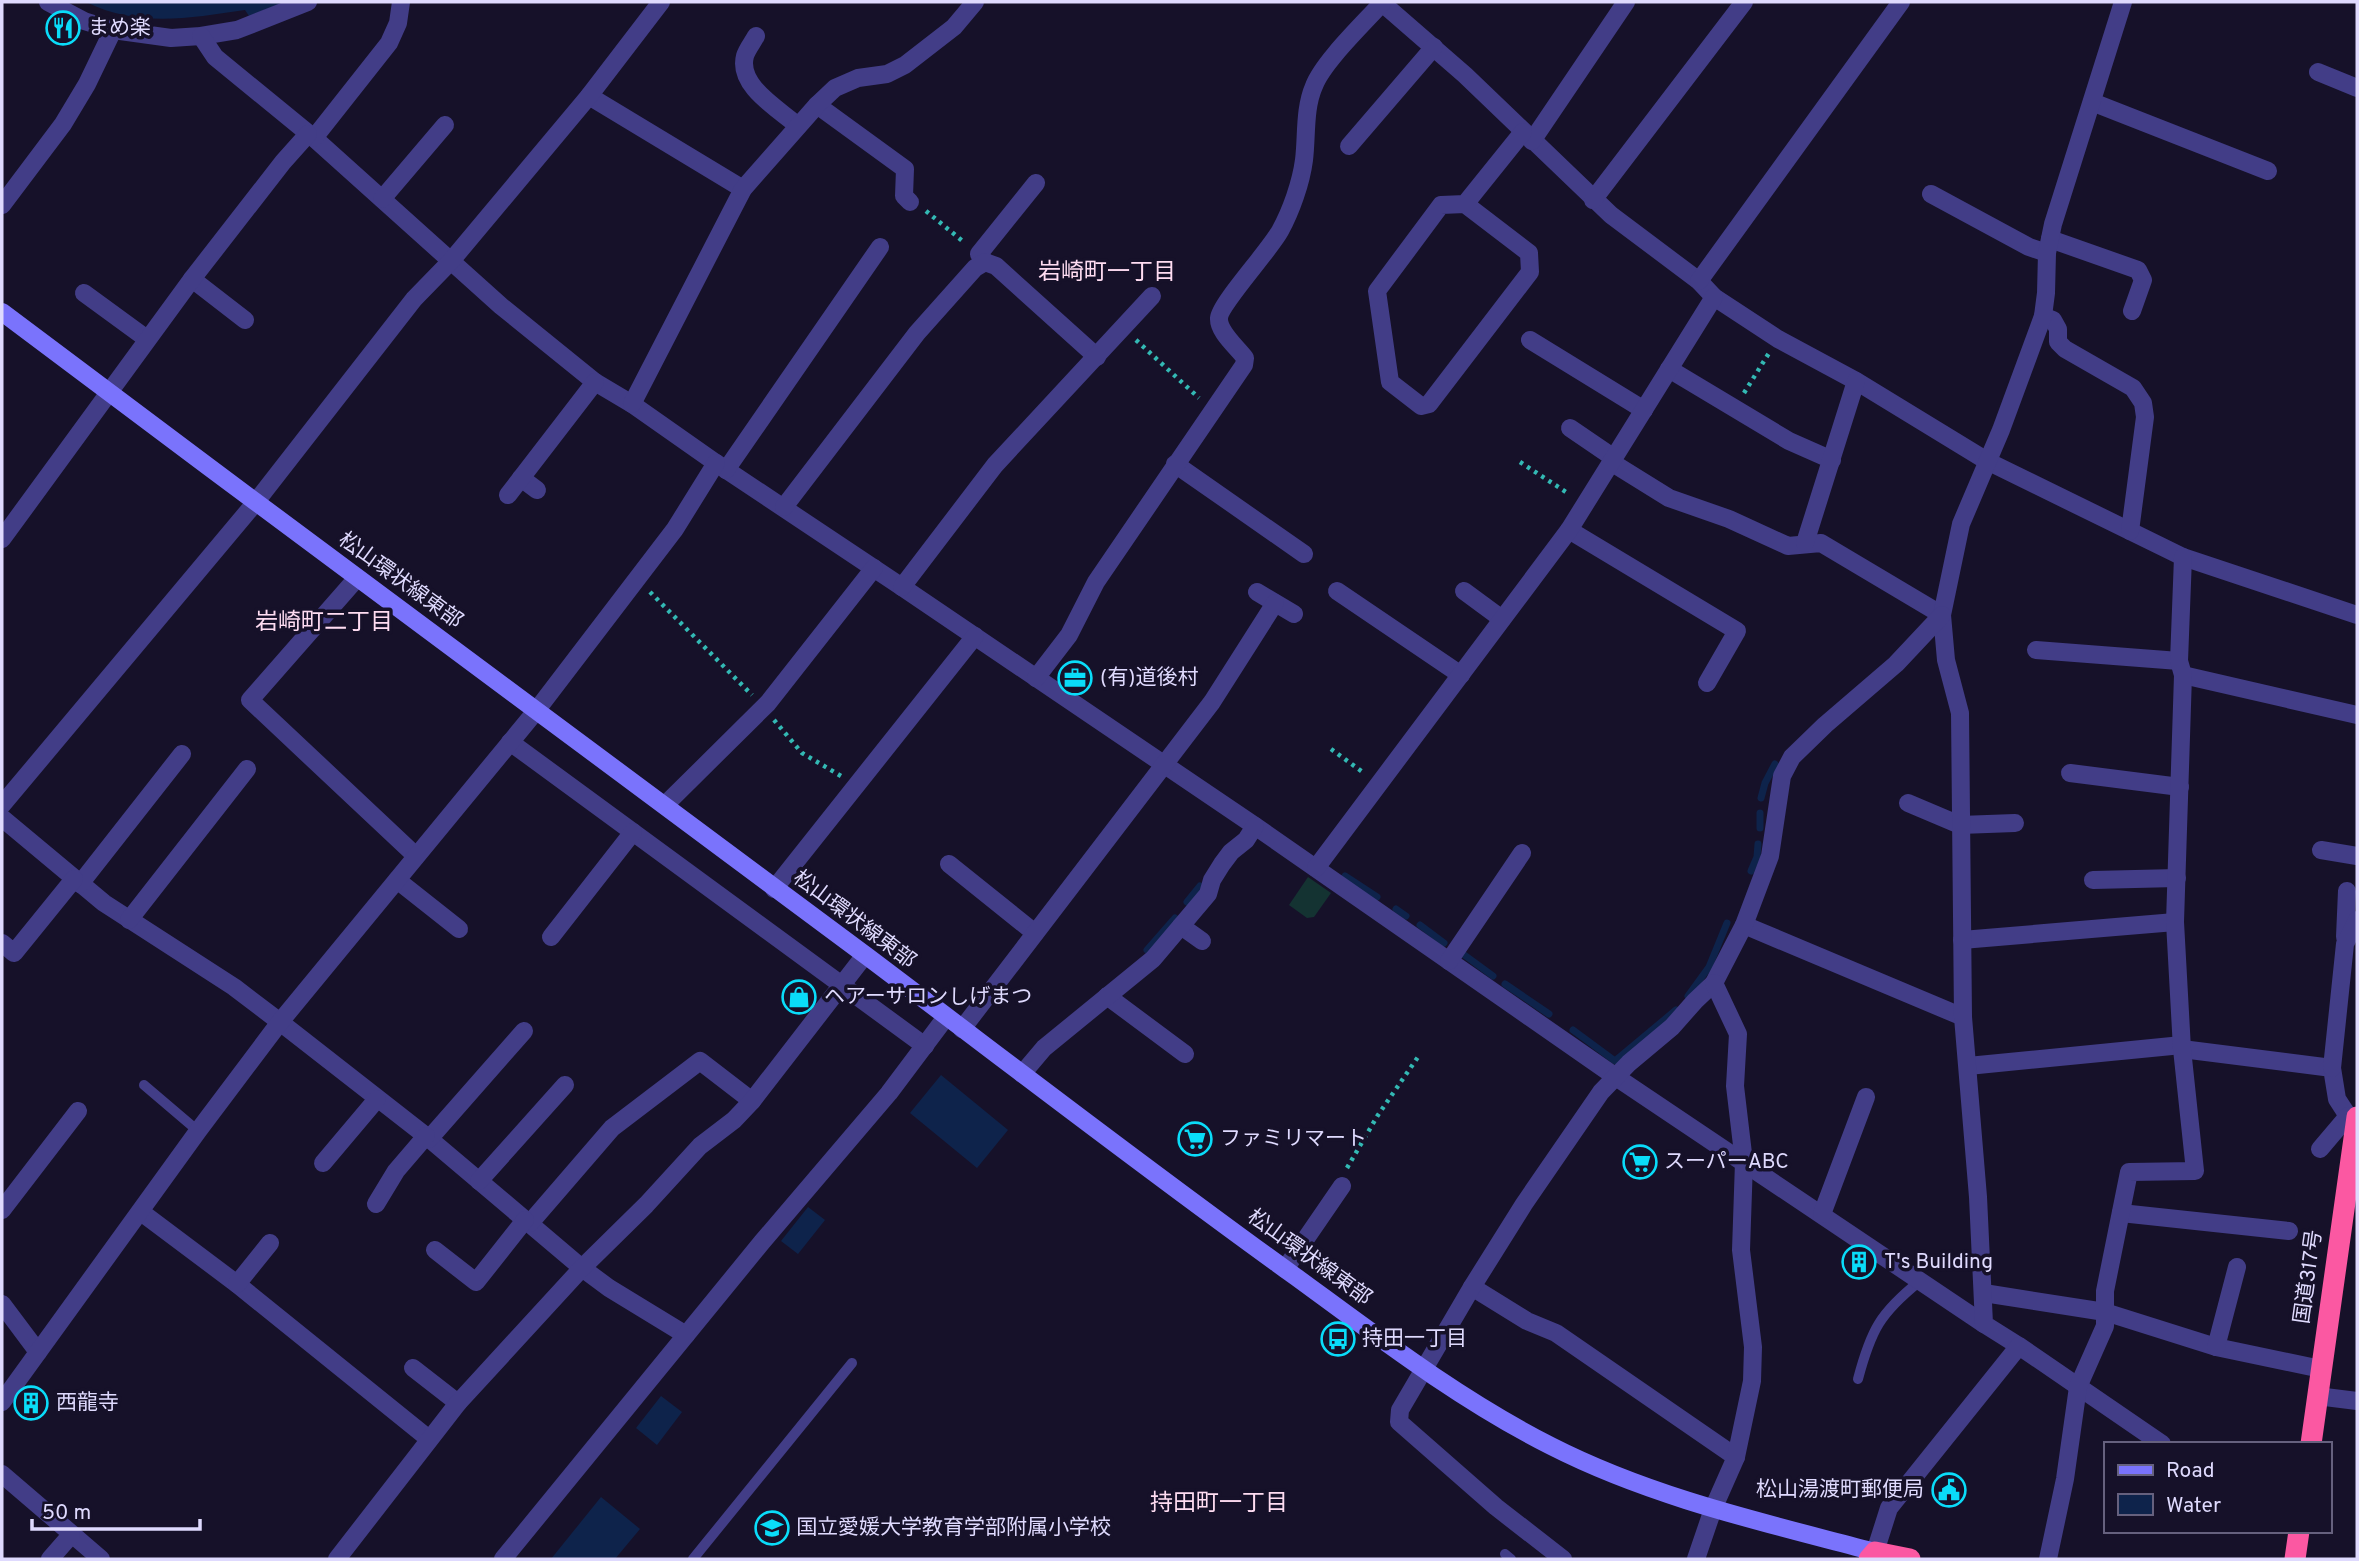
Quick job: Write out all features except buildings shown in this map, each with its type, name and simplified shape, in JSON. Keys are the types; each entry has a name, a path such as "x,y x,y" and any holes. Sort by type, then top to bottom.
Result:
{"highway":[{"name":"国道317号","path":"2311,1442 2354,1117"},
{"path":"2295,1559 2296,1533"},
{"path":"1872,1555 1910,1559"}],"street":[{"path":"48,2 84,21 113,30 171,38 237,30 308,2"},
{"path":"2,539 147,339 283,162 311,136 389,43 398,23 401,2"},
{"path":"2,805 255,503 414,299 451,261 589,96 662,2"},
{"path":"632,404 743,189 835,88 858,78 887,74 905,65 954,27 975,2"},
{"path":"1036,678 1069,635 1097,582 1244,365 1245,358 1221,329 1219,316 1223,306 1264,256 1281,230 1304,163 1309,102 1314,84 1381,2 1434,47 1593,200 1699,281 1714,297 1778,339 1856,382 1987,461 2183,557 2357,614"},
{"path":"1465,204 1529,253 1530,272 1429,404 1421,407 1391,382 1377,291 1441,205 1465,204 1528,136 1626,2"},
{"path":"1593,200 1744,2"},
{"path":"1699,281 1901,2"},
{"path":"1984,1324 1984,1293 1963,1017 1960,713 1946,660 1942,615 1961,524 2001,430 2043,316 2048,246 2123,2"},
{"path":"2,205 63,124 87,84 113,30"},
{"path":"201,36 215,57 311,136 501,306 595,382 632,404 975,636 1255,826 1616,1077 2159,1442"},
{"path":"756,36 746,55 744,71 750,83 799,126"},
{"path":"1349,146 1434,47"},
{"path":"2318,72 2357,88"},
{"path":"589,96 743,189"},
{"path":"2092,102 2268,171"},
{"path":"817,105 905,169 904,195 910,202"},
{"path":"382,199 445,125"},
{"path":"784,507 917,333 975,268 1036,183"},
{"path":"1931,194 2029,247 2048,246 2138,270 2143,281 2132,312"},
{"path":"2,1402 198,1130 281,1022 536,711 675,530 880,247"},
{"path":"982,258 996,266 1097,357"},
{"path":"192,279 244,320"},
{"path":"84,293 147,339"},
{"path":"902,587 995,465 1152,296"},
{"path":"1315,869 1569,530 1714,297"},
{"name":"松山環状線東部","path":"2,312 1284,1269 1424,1369 1516,1427 1557,1449 1713,1509 1872,1555"},
{"path":"2043,316 2053,320 2058,329 2058,342 2065,349 2133,388 2143,403 2145,417 2130,531"},
{"path":"1530,340 1644,410"},
{"path":"1669,369 1789,441 1832,460"},
{"path":"508,495 595,382"},
{"path":"1805,543 1856,382"},
{"path":"1570,428 1669,498 1729,519 1788,546 1821,542 1942,615"},
{"path":"1175,464 1304,554"},
{"path":"522,478 537,490"},
{"path":"1569,530 1737,631 1707,683"},
{"path":"2048,1559 2065,1479 2078,1387 2105,1326 2105,1291 2129,1172 2195,1171 2182,1047 2175,922 2183,557"},
{"path":"665,805 763,708 874,568"},
{"path":"357,578 250,700 416,856"},
{"path":"1337,591 1461,675"},
{"path":"1464,591 1502,619"},
{"path":"1257,592 1294,614"},
{"path":"962,1029 1212,702 1275,603"},
{"path":"1563,1559 1496,1507 1399,1422 1400,1410 1531,1193 1601,1092 1649,1045 1672,1027 1714,983 1744,925 1770,856 1782,776 1792,757 1896,664 1942,615"},
{"path":"774,889 975,636"},
{"path":"2036,650 2181,668 2357,715"},
{"path":"510,742 925,1046"},
{"path":"2,943 14,953 77,882 182,754"},
{"path":"129,920 247,769"},
{"path":"2070,773 2180,787"},
{"path":"1908,803 1960,825 2015,823"},
{"path":"2,818 77,882 129,920 234,987 281,1022 427,1137 582,1268 609,1288 686,1335"},
{"path":"1022,1074 1044,1048 1153,958 1208,894 1212,880 1222,864 1231,852 1246,840 1255,826"},
{"path":"551,937 633,832"},
{"path":"2321,850 2357,856"},
{"path":"1449,961 1522,853"},
{"path":"949,864 1035,933"},
{"path":"2093,880 2177,878"},
{"path":"397,880 459,929"},
{"path":"2320,1149 2354,1117 2337,1099 2332,1068 2345,944 2347,891"},
{"path":"2345,944 2357,919"},
{"path":"1962,940 2175,922"},
{"path":"1744,925 1963,1017"},
{"path":"1181,926 1202,942"},
{"path":"337,1559 458,1403 582,1268 646,1205 700,1146 734,1120 752,1101 865,955"},
{"path":"1696,1559 1713,1509 1736,1457 1752,1381 1753,1347 1741,1250 1744,1162 1735,1086 1738,1034 1714,983"},
{"path":"1107,996 1185,1054"},
{"path":"503,1559 889,1093 946,1017"},
{"path":"376,1204 396,1171 524,1031"},
{"path":"1968,1066 2182,1047 2332,1068"},
{"path":"435,1250 476,1282 612,1128 700,1061 752,1101"},
{"path":"480,1181 565,1085"},
{"path":"1822,1214 1866,1097"},
{"path":"323,1163 377,1099"},
{"path":"2,1210 78,1111"},
{"path":"1284,1269 1342,1186"},
{"path":"141,1212 237,1284 429,1439"},
{"path":"2121,1213 2289,1231"},
{"path":"237,1284 270,1244"},
{"path":"2216,1347 2237,1268"},
{"path":"1472,1287 1527,1321 1556,1333 1736,1457"},
{"path":"1984,1293 2105,1312 2216,1347 2321,1369"},
{"path":"2,1304 38,1352"},
{"path":"1872,1555 1889,1508 2019,1346"},
{"path":"412,1367 458,1403"},
{"path":"2317,1396 2357,1401"},
{"path":"2,1474 101,1559"},
{"path":"50,1559 71,1535"}],"lane":[{"path":"144,1085 198,1130"},
{"path":"1858,1379 1865,1351 1876,1325 1920,1280"},
{"path":"693,1559 852,1363"}],"path":[{"path":"910,202 915,202 982,258"},
{"path":"1123,328 1213,411"},
{"path":"1734,408 1778,339"},
{"path":"1520,462 1584,504"},
{"path":"637,579 763,708 802,753 856,785"},
{"path":"1331,749 1379,783"},
{"path":"1342,1186 1343,1174 1378,1115 1418,1057"}],"green space":[{"path":"1308,877 1331,893 1314,917 1307,918 1289,905"}],"water":[{"path":"86,2 285,2 249,16 245,10 164,19 125,15"},
{"path":"941,1075 1008,1130 977,1168 910,1113"},
{"path":"808,1207 825,1220 798,1254 781,1241"},
{"path":"661,1396 682,1412 657,1445 636,1428"},
{"path":"601,1497 640,1529 615,1559 551,1559"}],"waterway":[{"path":"1761,798 1775,764"},
{"path":"1760,813 1760,828"},
{"path":"1751,871 1757,857 1758,844"},
{"path":"1345,876 1377,897"},
{"path":"1187,902 1200,886"},
{"path":"1396,909 1406,916"},
{"path":"1147,950 1175,918"},
{"path":"1688,996 1709,967 1727,923"},
{"path":"1420,925 1444,943"},
{"path":"1463,954 1493,976"},
{"path":"1505,984 1549,1014"},
{"path":"1573,1030 1615,1061 1676,1010"}],"place":[{"name":"まめ楽","path":"63,28"},
{"name":"(有)道後村","path":"1075,678"},
{"name":"ヘアーサロンしげまつ","path":"799,997"},
{"name":"ファミリマート","path":"1195,1139"},
{"name":"スーパーABC","path":"1640,1162"},
{"name":"T's Building","path":"1859,1262"},
{"name":"持田一丁目","path":"1338,1339"},
{"name":"西龍寺","path":"31,1403"},
{"name":"松山湯渡町郵便局","path":"1949,1490"},
{"name":"国立愛媛大学教育学部附属小学校","path":"772,1528"}],"district":[{"name":"岩崎町一丁目","path":"1107,273"},
{"name":"岩崎町二丁目","path":"324,623"},
{"name":"持田町一丁目","path":"1219,1504"}]}
